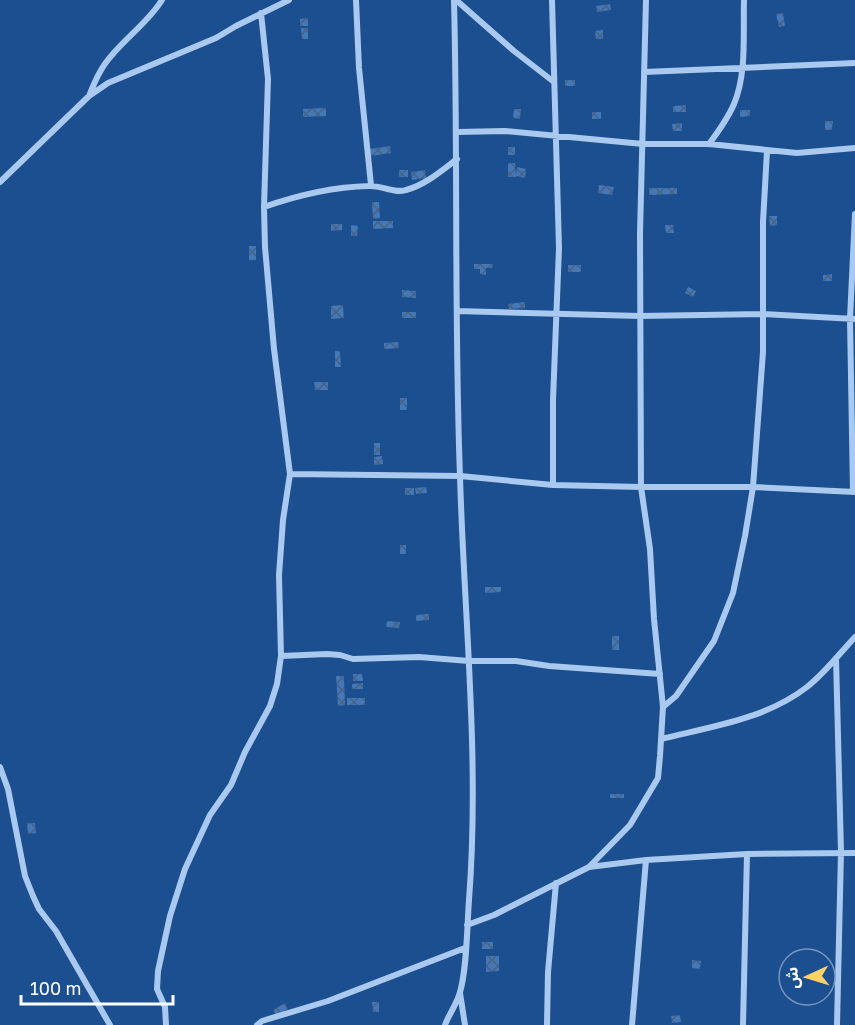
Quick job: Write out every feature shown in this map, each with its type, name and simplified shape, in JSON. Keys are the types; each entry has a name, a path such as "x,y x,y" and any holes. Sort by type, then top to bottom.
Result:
{"street":[{"path":"89,96 96,78 111,56 155,12 162,0"},
{"path":"0,182 89,96 108,83 216,38 289,0"},
{"path":"356,0 359,68 371,186"},
{"path":"455,0 554,82"},
{"path":"455,0 458,132 459,476 469,661 473,794 471,867 460,993 465,1025"},
{"path":"552,0 559,248 555,314 554,485"},
{"path":"589,867 630,825 651,791 658,778 661,739 663,707 650,549 641,488 640,316 646,0"},
{"path":"709,144 734,105 742,68 744,0"},
{"path":"166,1025 165,1007 157,989 158,971 170,916 185,869 210,815 231,785 245,752 270,706 277,684 281,656 279,575 282,520 290,474 274,349 264,207 268,80 261,14"},
{"path":"644,72 855,63"},
{"path":"458,132 505,131 643,144 709,144 797,153 855,148"},
{"path":"663,707 676,696 714,640 733,593 753,487 763,352 763,222 767,151"},
{"path":"264,207 294,196 371,186 402,192 421,185 458,159"},
{"path":"290,474 459,476 554,485 641,488 753,487 854,492 852,319 855,214"},
{"path":"457,310 640,316 763,314 852,319"},
{"path":"661,739 740,719 776,706 808,686 855,637"},
{"path":"281,656 327,654 353,659 419,657 469,661 516,661 549,666 660,674"},
{"path":"836,658 841,852 837,1025"},
{"path":"0,766 8,789 25,876 33,896 39,909 56,931 110,1025"},
{"path":"467,925 494,915 589,867 646,860 747,854 855,853"},
{"path":"743,1025 747,854"},
{"path":"632,1025 646,860"},
{"path":"547,1025 548,972 556,883"},
{"path":"257,1025 328,1001 465,948"},
{"path":"445,1025 460,993"}],"building":[{"path":"610,4 611,10 597,12 596,6"},
{"path":"783,13 785,26 779,27 776,14"},
{"path":"308,18 308,26 300,26 300,19"},
{"path":"301,28 308,28 308,39 302,39"},
{"path":"603,30 603,39 596,39 595,31"},
{"path":"565,80 575,80 575,86 565,86"},
{"path":"686,105 686,112 673,112 673,106"},
{"path":"326,108 326,116 303,117 303,109"},
{"path":"514,109 521,109 520,119 513,118"},
{"path":"740,110 750,110 750,116 740,117"},
{"path":"592,112 601,112 601,119 592,119"},
{"path":"825,121 833,121 832,130 825,130"},
{"path":"682,123 682,131 673,131 672,124"},
{"path":"390,146 391,153 370,156 369,149"},
{"path":"508,147 515,147 515,155 508,155"},
{"path":"508,163 515,163 516,177 508,177"},
{"path":"517,167 526,169 525,178 516,176"},
{"path":"399,170 408,170 408,177 399,177"},
{"path":"425,170 426,178 412,180 411,172"},
{"path":"599,185 614,187 612,195 598,193"},
{"path":"649,188 677,188 677,194 649,195"},
{"path":"372,202 379,202 380,218 373,219"},
{"path":"769,216 777,216 777,225 770,226"},
{"path":"373,221 393,221 393,228 373,229"},
{"path":"331,224 342,224 342,230 331,231"},
{"path":"351,225 358,226 357,236 351,236"},
{"path":"665,225 673,225 674,233 666,233"},
{"path":"249,246 256,246 256,260 249,260"},
{"path":"474,264 493,264 492,268 486,268 486,275 480,274 480,269 474,269"},
{"path":"568,265 581,265 581,272 568,272"},
{"path":"832,274 832,281 823,281 823,275"},
{"path":"688,287 696,291 693,297 685,293"},
{"path":"402,290 416,291 416,298 402,297"},
{"path":"525,302 525,308 509,309 508,304"},
{"path":"343,305 344,318 331,319 331,306"},
{"path":"402,312 416,312 416,318 402,318"},
{"path":"398,342 399,348 384,349 384,343"},
{"path":"335,351 340,351 341,367 335,367"},
{"path":"314,382 328,382 328,390 315,390"},
{"path":"400,398 407,398 407,410 400,410"},
{"path":"374,443 380,443 380,455 374,455"},
{"path":"382,456 383,464 374,465 374,457"},
{"path":"426,487 427,493 416,494 415,488"},
{"path":"405,488 414,488 414,495 405,495"},
{"path":"400,545 406,545 406,554 400,554"},
{"path":"485,587 501,587 501,592 485,593"},
{"path":"429,614 429,620 416,621 416,615"},
{"path":"387,621 400,622 399,628 386,627"},
{"path":"612,636 619,636 619,650 612,650"},
{"path":"353,674 362,674 363,681 353,681"},
{"path":"336,676 344,676 345,705 338,706"},
{"path":"363,683 363,689 352,689 352,684"},
{"path":"347,698 365,698 365,705 347,705"},
{"path":"610,794 624,794 624,798 610,798"},
{"path":"27,823 35,823 36,833 28,834"},
{"path":"482,942 493,942 493,949 482,949"},
{"path":"486,956 499,956 499,971 486,972"},
{"path":"692,960 701,961 700,969 692,968"},
{"path":"372,1002 379,1002 379,1012 373,1012"},
{"path":"285,1003 288,1009 277,1016 273,1010"},
{"path":"680,1015 681,1022 672,1023 671,1016"}]}
